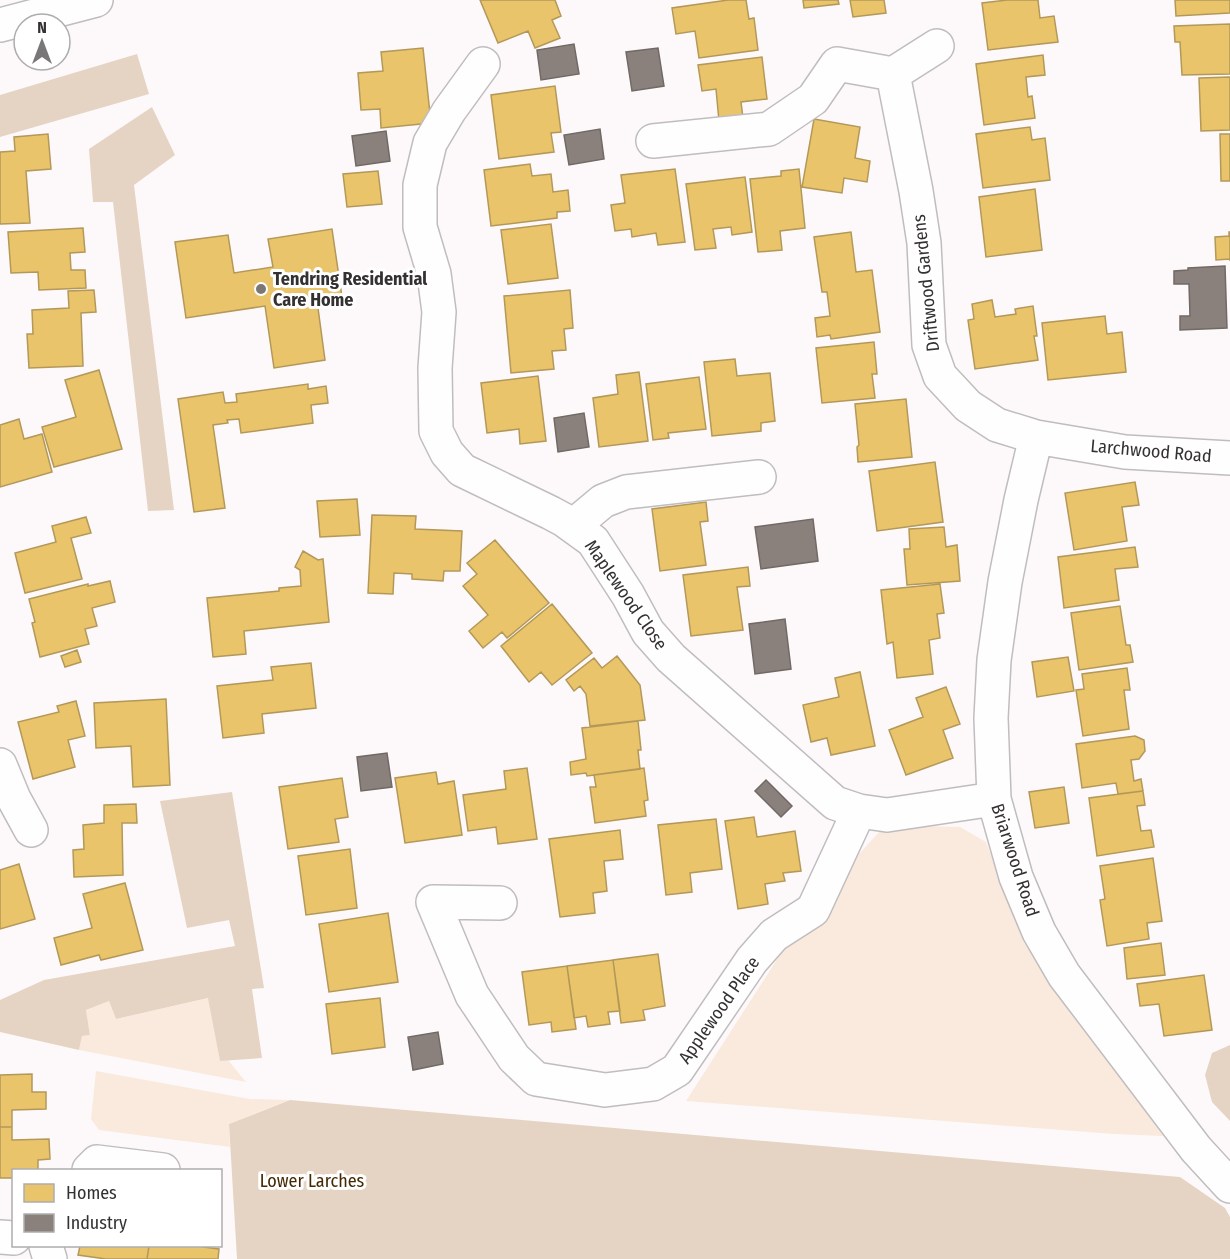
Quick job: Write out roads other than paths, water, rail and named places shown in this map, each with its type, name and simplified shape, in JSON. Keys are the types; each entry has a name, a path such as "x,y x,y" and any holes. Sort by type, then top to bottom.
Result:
{"street":[{"path":"0,25 96,0"},
{"path":"653,141 769,129 813,99 837,63 893,74 937,46"},
{"name":"Maplewood Close","path":"483,64 449,111 430,143 420,185 420,227 434,274 439,312 435,368 436,431 447,453 462,470 564,520 593,541 628,595 648,632 671,658 835,803 859,811"},
{"name":"Driftwood Gardens","path":"893,74 924,243 929,345 940,376 968,405 997,425 1036,437"},
{"name":"Larchwood Road","path":"1036,437 1125,452 1230,458"},
{"name":"Briarwood Road","path":"1036,437 1007,572 994,660 991,718 994,799 1016,877 1039,933 1064,975 1196,1149 1230,1186"},
{"path":"573,526 603,501 626,492 759,477"},
{"path":"0,765 14,799 31,830"},
{"path":"859,811 887,815 994,799"},
{"name":"Applewood Place","path":"500,903 433,902 472,995 514,1058 536,1079 605,1089 653,1084 677,1070 752,960 774,935 813,910 859,811"},
{"path":"90,1169 97,1162 155,1169"}],"place":[{"name":"Tendring Residential Care Home","path":"261,289"}],"park label":[{"name":"Lower Larches","path":"312,1181"}]}
